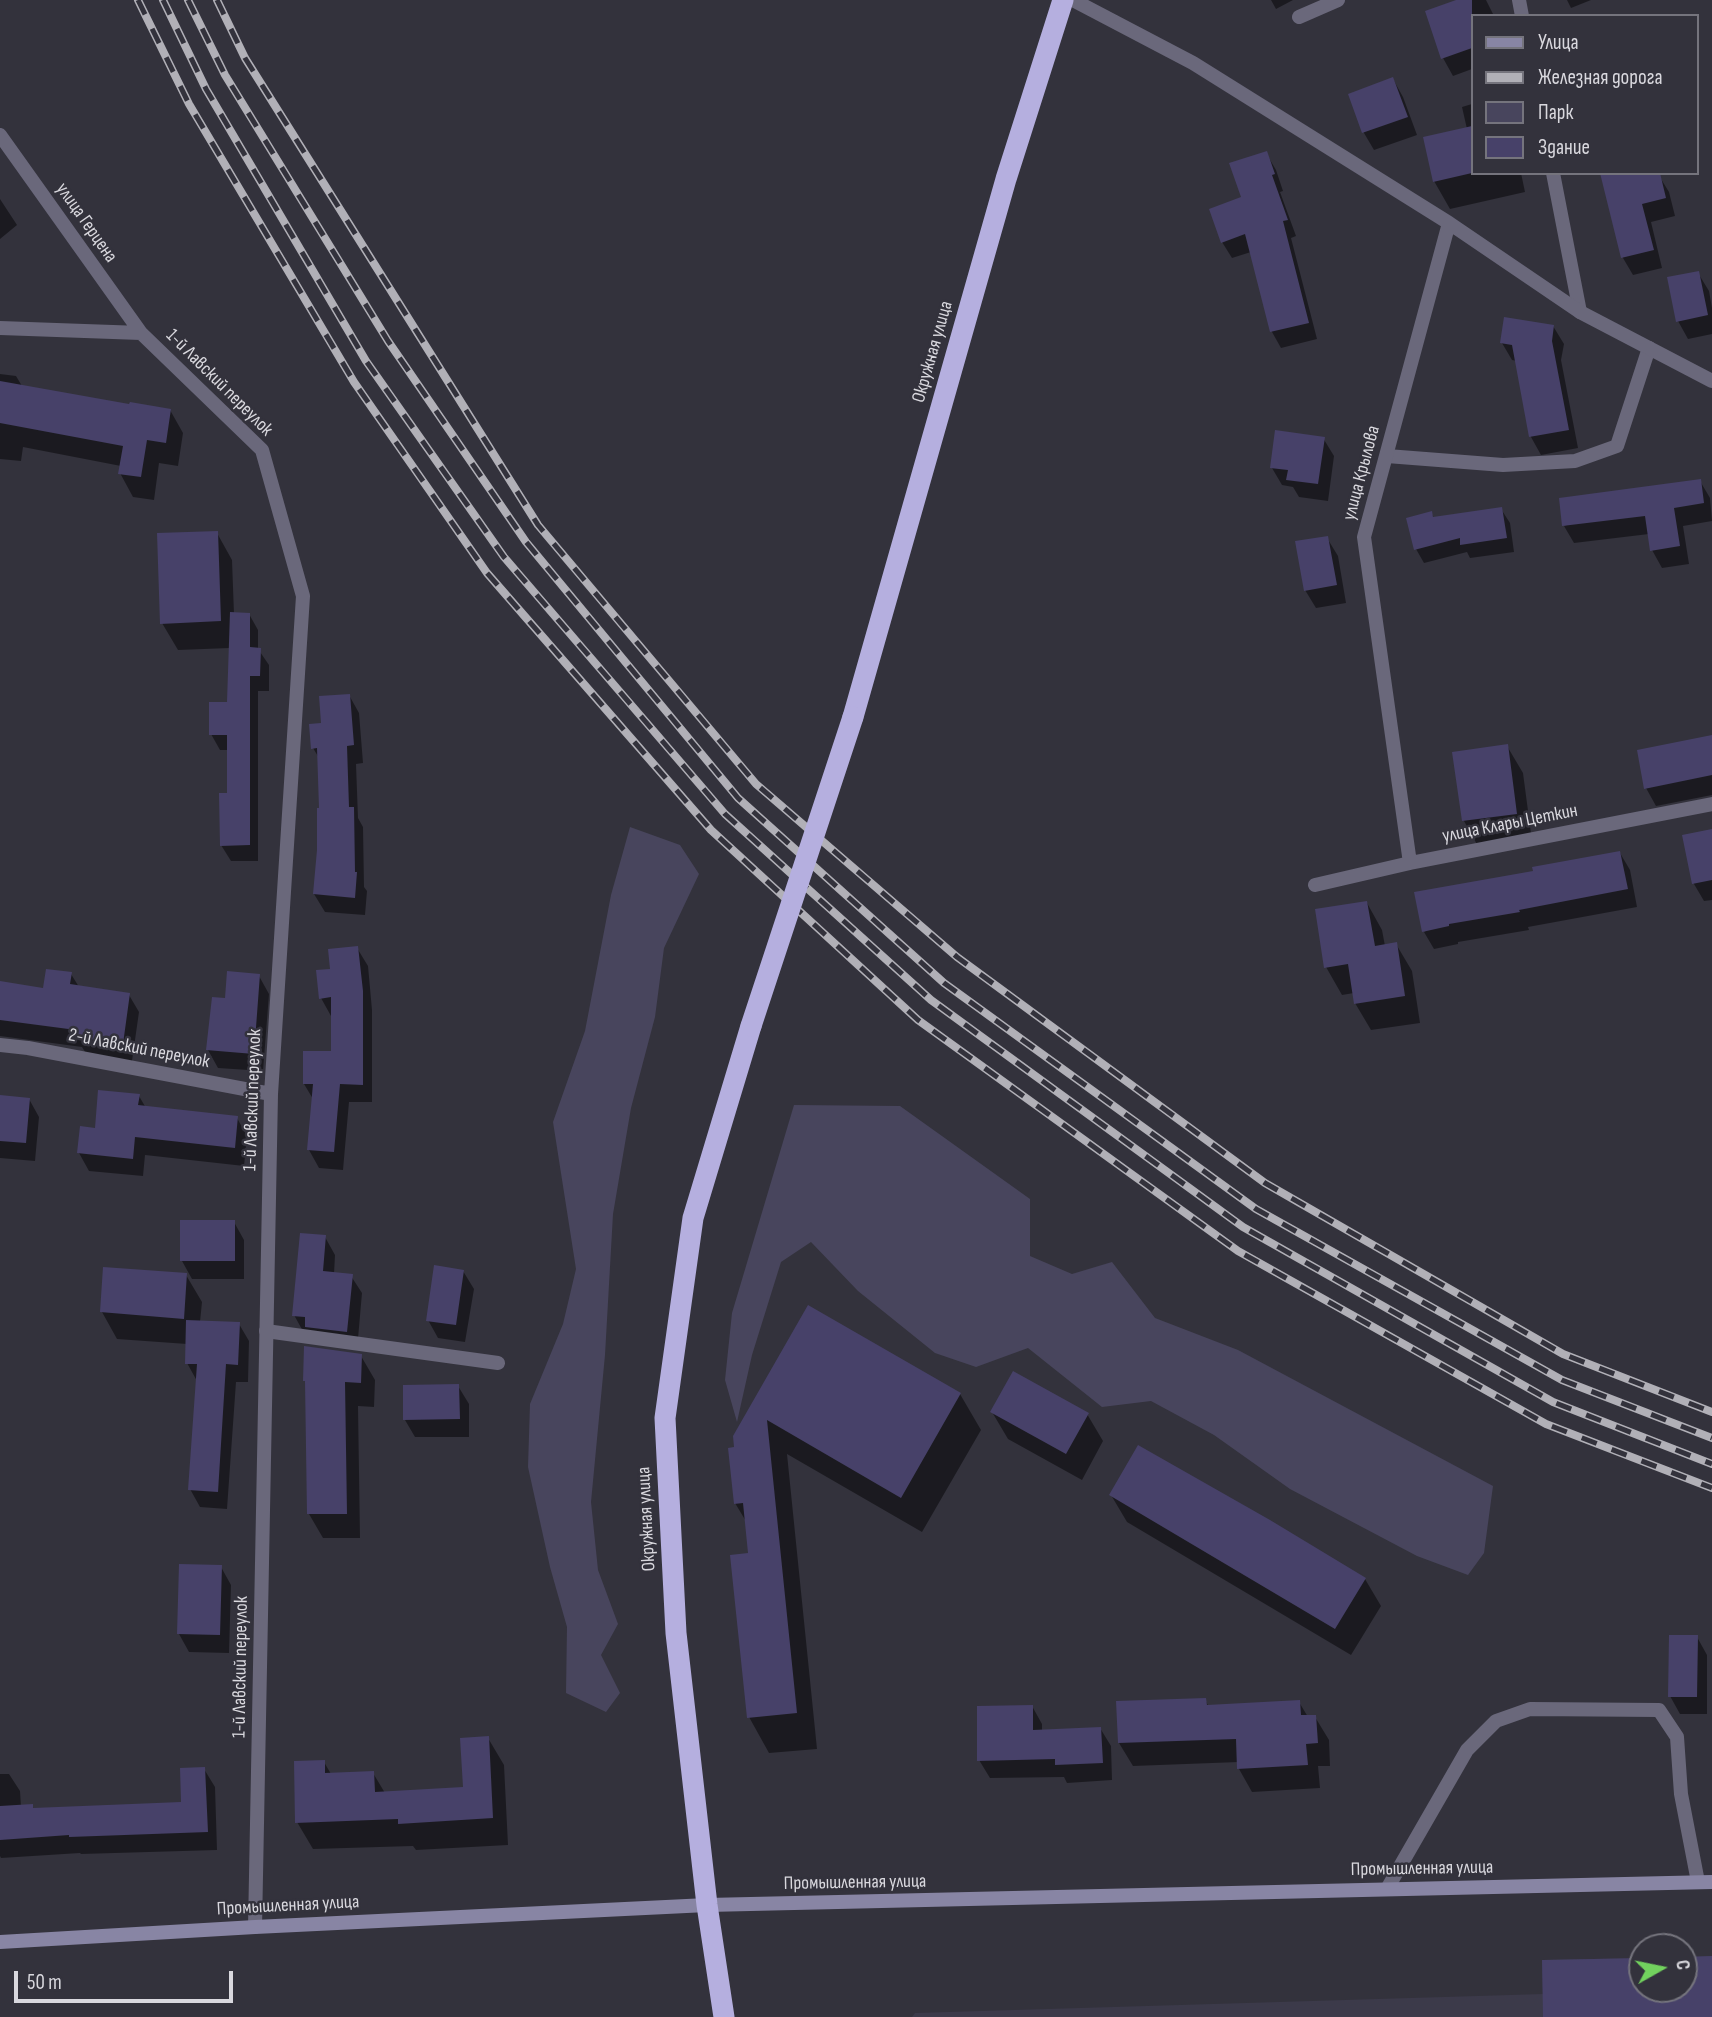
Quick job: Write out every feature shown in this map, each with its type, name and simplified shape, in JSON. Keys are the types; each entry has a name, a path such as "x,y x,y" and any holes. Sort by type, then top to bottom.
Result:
{"highway":[{"name":"Окружная улица","path":"724,2017 707,1905 676,1633 665,1418 693,1218 751,1026 853,718 1006,179 1063,0"}],"street":[{"path":"1073,0 1193,63 1449,223 1580,312 1712,381"},
{"path":"1298,18 1338,0"},
{"name":"улица Герцена","path":"0,135 141,333"},
{"path":"1553,175 1580,312"},
{"name":"улица Крылова","path":"1410,863 1364,537 1449,223"},
{"path":"0,328 141,333"},
{"name":"1-й Лавский переулок","path":"141,333 262,450 303,596 271,1094 255,1927"},
{"path":"1387,456 1503,465 1576,461 1617,446 1649,348"},
{"name":"улица Клары Цеткин","path":"1315,886 1410,863 1712,804"},
{"name":"2-й Лавский переулок","path":"0,1045 271,1094"},
{"path":"267,1331 498,1363"},
{"path":"1387,1889 1466,1750 1496,1721 1530,1709 1659,1710 1678,1737 1681,1794 1705,1882"},
{"name":"Промышленная улица","path":"0,1942 707,1905 1705,1882"}],"shaded area":[{"path":"1698,1956 1712,1956 1712,2017 912,2017 915,2013 1543,1994 1542,1960 1628,1958 1628,2003 1698,2003"}],"green space":[{"path":"630,827 680,845 699,874 664,948 655,1017 631,1108 613,1214 605,1355 591,1502 598,1570 618,1624 601,1655 620,1693 606,1712 566,1693 567,1627 550,1567 528,1467 530,1404 563,1324 576,1269 553,1122 585,1031 611,895"},
{"path":"794,1105 900,1106 1030,1199 1030,1256 1072,1274 1112,1262 1155,1318 1238,1350 1493,1486 1484,1553 1468,1575 1417,1556 1290,1489 1214,1435 1151,1401 1102,1407 1028,1348 976,1367 935,1353 858,1291 811,1242 781,1262 752,1355 737,1422 725,1380 732,1313"}],"building":[{"path":"1456,0 1472,0 1470,49 1441,59 1425,11"},
{"path":"1393,77 1408,117 1362,133 1348,94"},
{"path":"1470,126 1470,173 1433,182 1423,137"},
{"path":"1267,151 1275,174 1272,175 1288,220 1283,221 1309,323 1270,332 1245,234 1221,243 1209,209 1241,197 1229,163"},
{"path":"1600,175 1660,175 1666,198 1642,204 1654,250 1621,258"},
{"path":"1699,271 1708,315 1676,322 1667,277"},
{"path":"1504,317 1554,325 1552,341 1569,430 1529,437 1512,345 1500,343"},
{"path":"0,381 171,409 166,443 147,440 141,477 118,474 123,446 0,423"},
{"path":"1275,430 1325,437 1318,484 1286,480 1288,470 1270,468"},
{"path":"1701,479 1704,503 1674,508 1680,546 1650,551 1645,516 1562,526 1559,498"},
{"path":"1502,507 1507,538 1460,545 1460,538 1414,550 1406,518 1432,511 1433,517"},
{"path":"218,531 221,621 160,624 157,533"},
{"path":"1328,536 1337,585 1304,591 1295,541"},
{"path":"230,612 250,613 250,647 261,648 260,676 250,676 250,845 220,846 219,793 227,793 227,735 209,735 209,702 227,702"},
{"path":"350,694 354,745 347,746 349,807 354,807 357,872 355,898 313,894 319,808 317,748 311,749 309,724 321,723 319,696"},
{"path":"1712,735 1712,775 1644,789 1637,750"},
{"path":"1508,744 1517,814 1462,821 1452,752"},
{"path":"1712,829 1712,880 1692,884 1682,835"},
{"path":"1620,851 1628,889 1449,924 1422,932 1414,892 1533,871 1532,867"},
{"path":"1367,901 1375,946 1397,942 1405,996 1354,1004 1348,964 1324,968 1315,909"},
{"path":"358,946 363,991 363,1085 340,1084 334,1152 307,1150 313,1084 303,1084 303,1051 331,1051 331,997 319,999 316,970 330,969 328,949"},
{"path":"46,969 72,972 70,984 130,993 123,1044 75,1037 76,1030 0,1020 0,981 43,988"},
{"path":"227,971 260,974 254,1054 206,1050 212,997 225,998"},
{"path":"98,1090 140,1094 138,1105 238,1116 235,1148 135,1137 133,1159 77,1153 80,1126 95,1128"},
{"path":"0,1095 30,1098 26,1143 0,1141"},
{"path":"180,1220 235,1220 235,1261 180,1261"},
{"path":"300,1233 326,1235 323,1271 353,1274 347,1332 305,1327 305,1317 292,1316"},
{"path":"434,1265 464,1270 456,1325 426,1321"},
{"path":"103,1267 187,1273 184,1319 100,1312"},
{"path":"808,1305 961,1393 901,1498 767,1420 797,1713 747,1718 730,1555 748,1553 743,1503 734,1504 728,1448 734,1447 733,1436"},
{"path":"186,1320 240,1322 238,1365 226,1364 218,1492 188,1490 197,1364 185,1364"},
{"path":"304,1346 362,1354 361,1383 345,1382 347,1514 307,1514"},
{"path":"1013,1371 1089,1413 1066,1454 990,1412"},
{"path":"459,1384 460,1419 403,1420 403,1385"},
{"path":"1138,1445 1366,1578 1335,1629 1109,1495"},
{"path":"179,1564 222,1565 220,1635 177,1634"},
{"path":"1669,1635 1698,1635 1697,1697 1668,1697"},
{"path":"1206,1698 1207,1705 1300,1700 1301,1715 1316,1715 1318,1743 1306,1744 1308,1765 1237,1769 1236,1739 1118,1743 1116,1701"},
{"path":"1033,1705 1033,1730 1101,1727 1103,1763 1055,1765 1055,1759 977,1761 977,1706"},
{"path":"489,1736 493,1818 398,1824 398,1819 295,1823 294,1761 325,1760 325,1773 374,1771 375,1792 463,1787 460,1738"},
{"path":"205,1767 208,1832 69,1835 0,1840 0,1806 33,1804 33,1808 181,1802 180,1768"},
{"path":"1698,1956 1712,1956 1712,2017 1543,2017 1542,1960 1628,1958 1628,2003 1698,2003"}],"railway":[{"path":"138,0 189,104 354,382 487,573 711,830 918,1020 1238,1251 1546,1424 1712,1488"},
{"path":"163,0 206,89 366,361 504,557 725,814 931,1000 1243,1227 1553,1402 1712,1464"},
{"path":"188,0 225,75 388,341 526,542 738,798 944,983 1256,1209 1562,1380 1712,1438"},
{"path":"217,0 245,58 538,525 756,784 957,957 1265,1183 1563,1354 1712,1412"}]}
